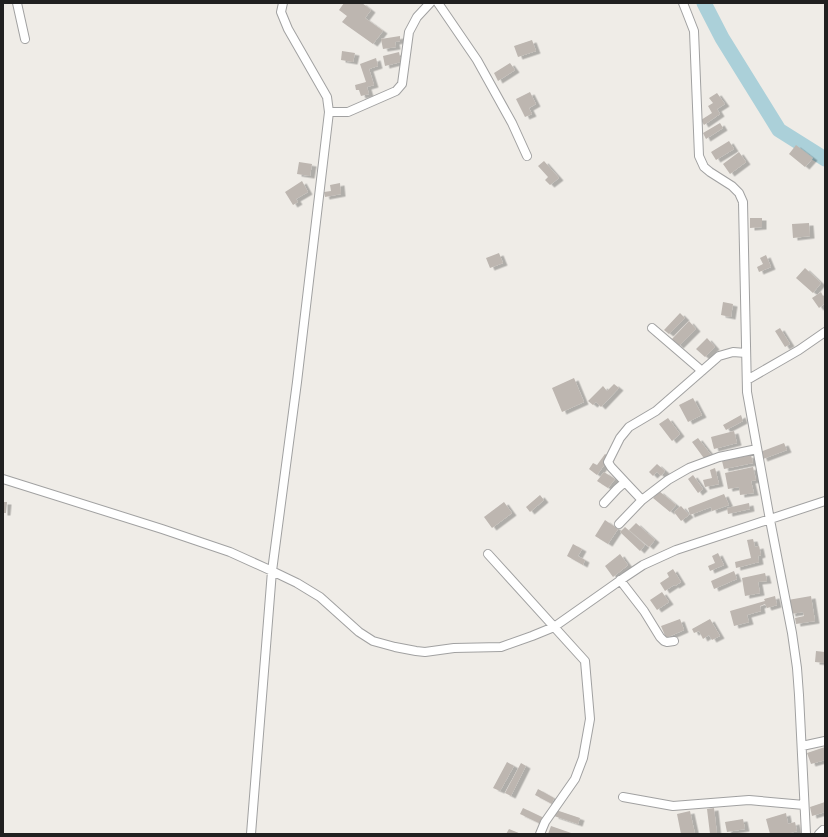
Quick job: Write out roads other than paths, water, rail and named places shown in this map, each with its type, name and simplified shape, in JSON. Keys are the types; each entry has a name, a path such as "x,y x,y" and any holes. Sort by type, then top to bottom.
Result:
{"street":[{"path":"17,3 25,39"},
{"path":"251,834 272,571 297,382 329,112 327,97 288,29 282,12 283,3"},
{"path":"329,112 348,112 396,91 402,84 409,32 417,17 430,3"},
{"path":"438,3 477,60 512,123 527,156"},
{"path":"682,3 694,31 699,156 704,167 732,186 739,193 743,202 747,392 792,633 797,668 806,834"},
{"path":"652,328 702,371"},
{"path":"746,380 799,350 825,332"},
{"path":"642,500 608,462 620,438 629,427 656,411 719,356 732,352 746,353"},
{"path":"619,524 642,500 668,480 689,468 719,457 757,449"},
{"path":"3,479 162,528 230,552 297,583 320,597 359,632 373,641 395,647 425,652 454,648 501,647 554,627 642,565 676,550 825,502"},
{"path":"604,503 625,482"},
{"path":"488,554 585,661 590,719 583,758 575,779 545,822 540,834"},
{"path":"620,580 644,611 664,641 674,641"},
{"path":"802,746 825,741"},
{"path":"623,797 673,806 749,800 804,805"}],"waterway":[{"path":"704,3 722,38 779,130 825,159"}]}
